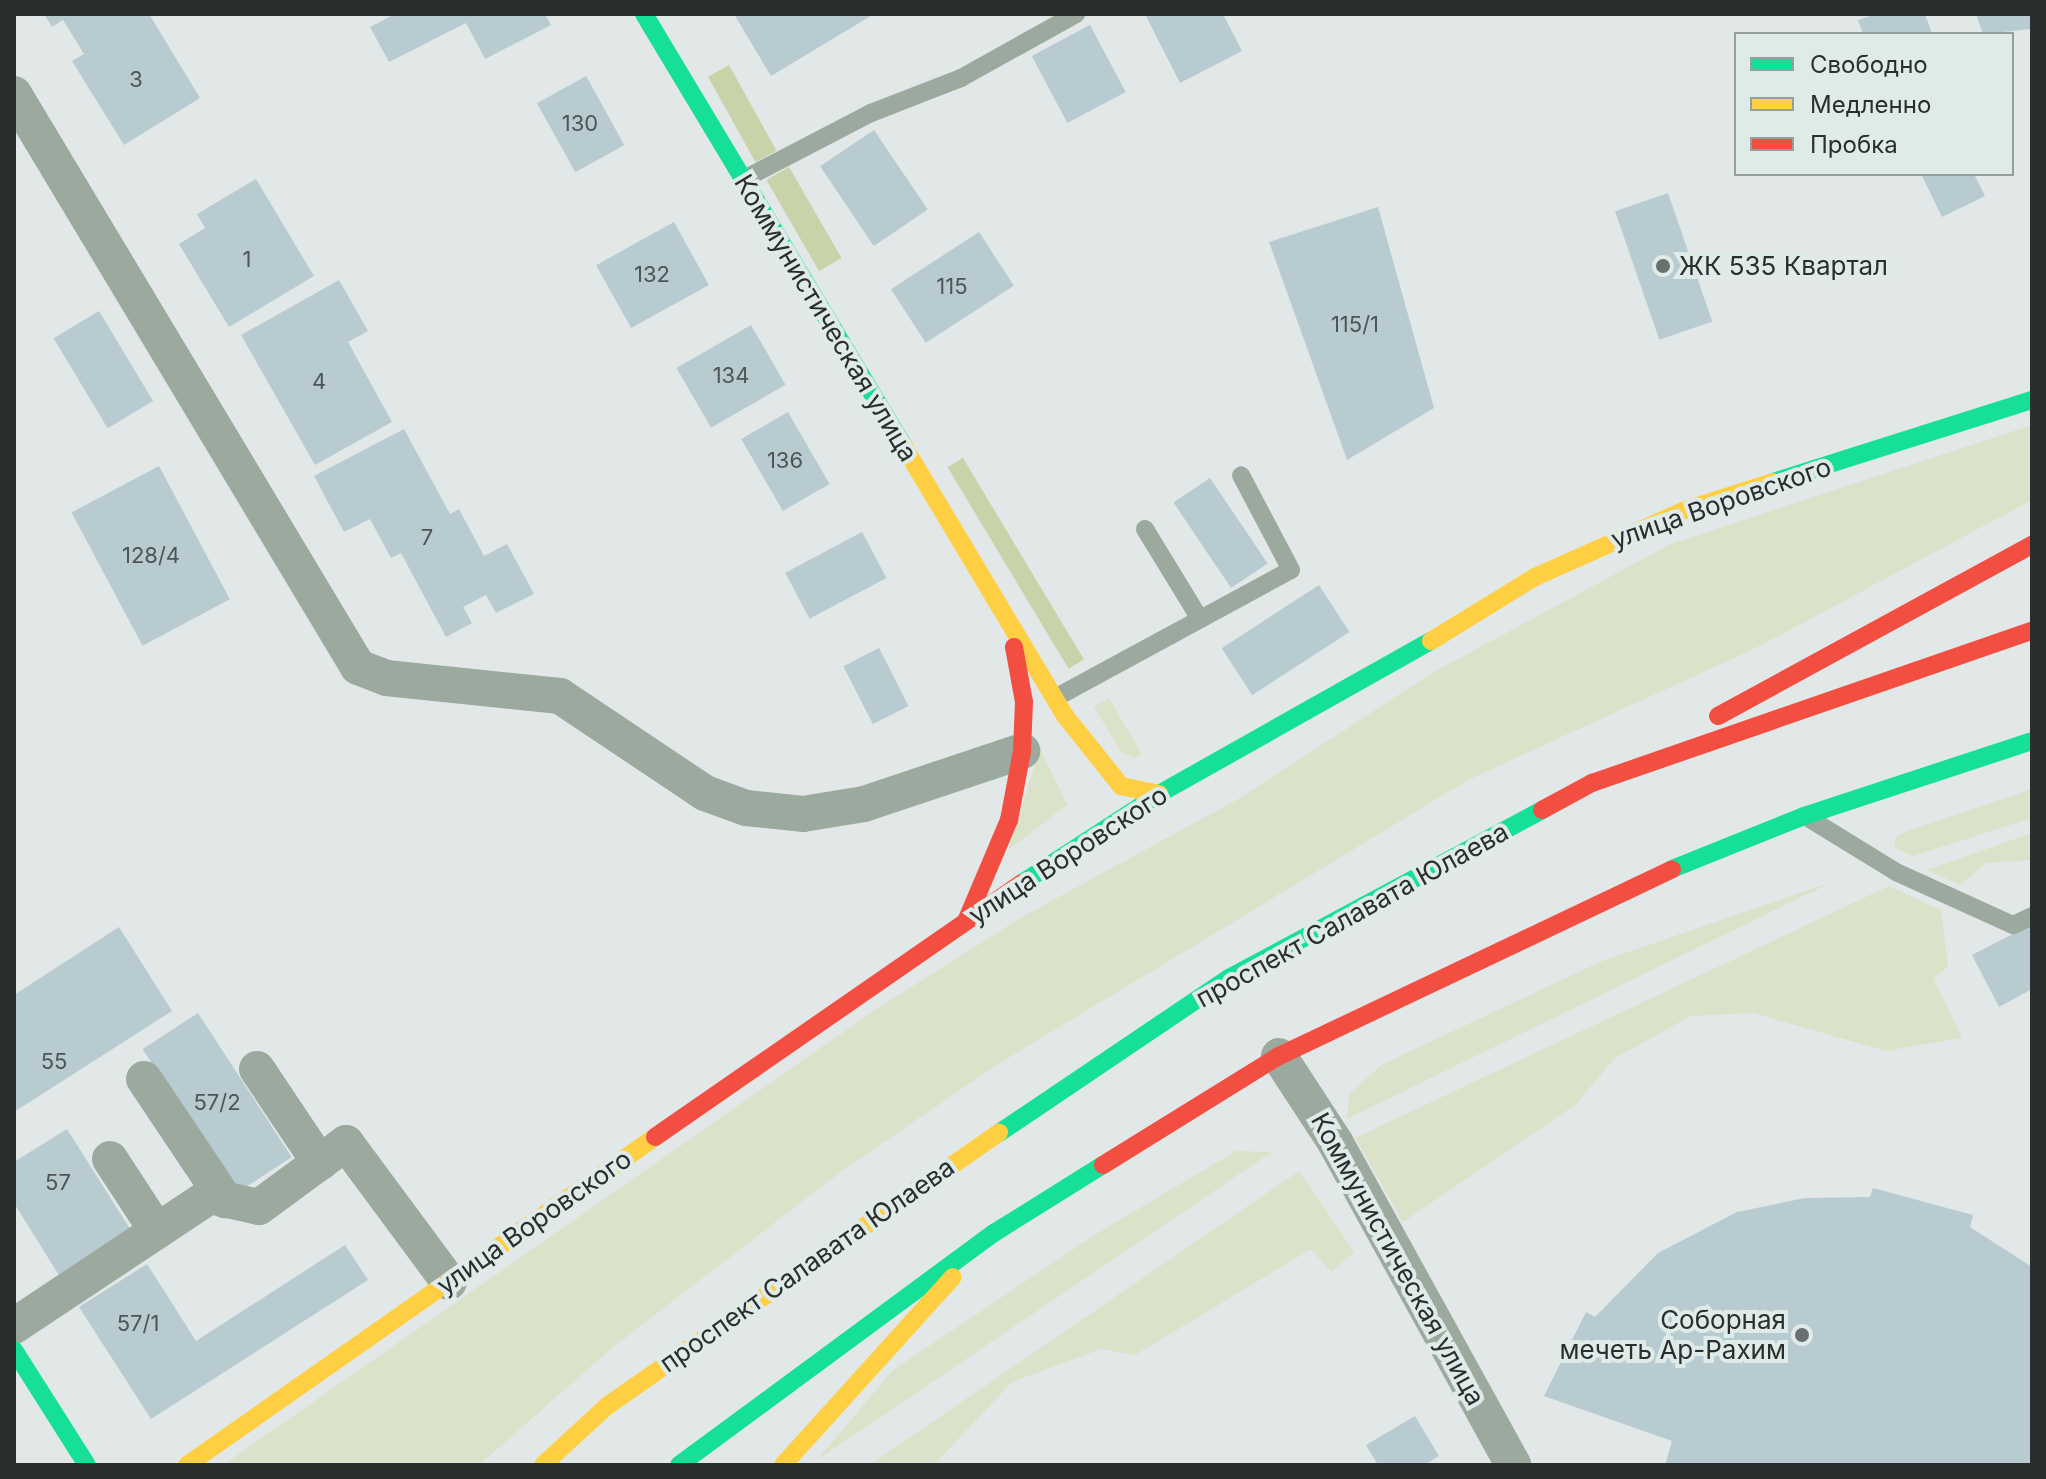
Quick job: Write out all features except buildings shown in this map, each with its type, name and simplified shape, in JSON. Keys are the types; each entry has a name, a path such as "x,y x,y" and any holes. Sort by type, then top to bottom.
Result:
{"street":[{"name":"Коммунистическая улица","path":"650,16 741,180 1055,698 1121,786 1159,794"},
{"path":"14,94 358,667 386,678 560,696 705,793 746,808 803,814 864,804 1022,751"},
{"name":"улица Воровского","path":"187,1465 967,919 1159,794 1606,542 1688,509 2032,400"},
{"path":"1592,783 2032,545"},
{"name":"Коммунистическая улица","path":"967,919 1009,820 1022,751 1024,702 1010,621"},
{"name":"проспект Салавата Юлаева","path":"543,1465 607,1406 814,1257 1229,978 1592,783 2032,631"},
{"path":"679,1465 994,1233 1279,1056 1634,884 1804,816 2032,741"},
{"name":"Коммунистическая улица","path":"1279,1056 1335,1142 1513,1465"},
{"path":"257,1069 320,1163"},
{"path":"144,1079 225,1200"},
{"path":"14,1326 210,1196 259,1207 346,1143 449,1282"},
{"path":"110,1159 157,1231"},
{"path":"783,1465 994,1233"},
{"path":"14,1350 87,1465"}],"lane":[{"path":"741,180 871,113 961,78 1076,14"},
{"path":"1055,698 1291,570 1241,475"},
{"path":"1145,529 1200,619"},
{"path":"1804,816 1896,872 2013,925 2032,916"}],"green space":[{"path":"729,65 777,151 756,162 708,77"},
{"path":"789,167 842,258 819,271 766,180"},
{"path":"2032,425 2032,500 1758,647 1470,779 995,1066 842,1171 613,1347 479,1465 223,1465 875,1010 1022,917 1240,798 1432,673 1671,544"},
{"path":"963,458 1084,659 1069,669 948,467"},
{"path":"1109,698 1142,754 1135,758 1121,752 1094,707"},
{"path":"1040,748 1067,805 1008,850"},
{"path":"2032,789 2032,818 1913,856 1894,848 1896,837 1905,832"},
{"path":"2032,833 2032,860 1986,863 1960,885 1927,870"},
{"path":"1832,882 1347,1119 1349,1095 1381,1065 1602,961"},
{"path":"1889,886 1941,910 1948,967 1933,978 1962,1038 1886,1051 1753,1013 1691,1016 1615,1058 1575,1105 1403,1222 1355,1138"},
{"path":"1236,1151 1272,1152 817,1460 893,1370 1096,1234"},
{"path":"1299,1171 1354,1252 1331,1272 1311,1249 1135,1355 1101,1349 1012,1382 934,1465 855,1465 871,1464"}],"traffic: fast":[{"path":"644,14 903,445"},
{"path":"1773,482 2032,400"},
{"path":"1022,883 1159,794 1431,641"},
{"path":"1672,869 1804,816 2032,741"},
{"path":"999,1133 1229,978 1542,810"},
{"path":"679,1465 994,1233 1103,1165"},
{"path":"14,1350 87,1465"}],"traffic: slow":[{"path":"903,445 1066,717 1121,786 1159,794"},
{"path":"1431,641 1535,577 1688,509 1773,482"},
{"path":"543,1465 607,1406 999,1133"},
{"path":"187,1465 655,1137"},
{"path":"783,1465 953,1277"}],"traffic: jam":[{"path":"1718,716 2032,545"},
{"path":"1542,810 1592,783 2032,631"},
{"path":"967,919 1009,820 1022,751 1024,702 1014,647"},
{"path":"1103,1165 1279,1056 1672,869"},
{"path":"655,1137 1022,883"}],"place":[{"name":"ЖК 535 Квартал","path":"1663,266"},
{"name":"Соборная мечеть Ар-Рахим","path":"1802,1335"}]}
